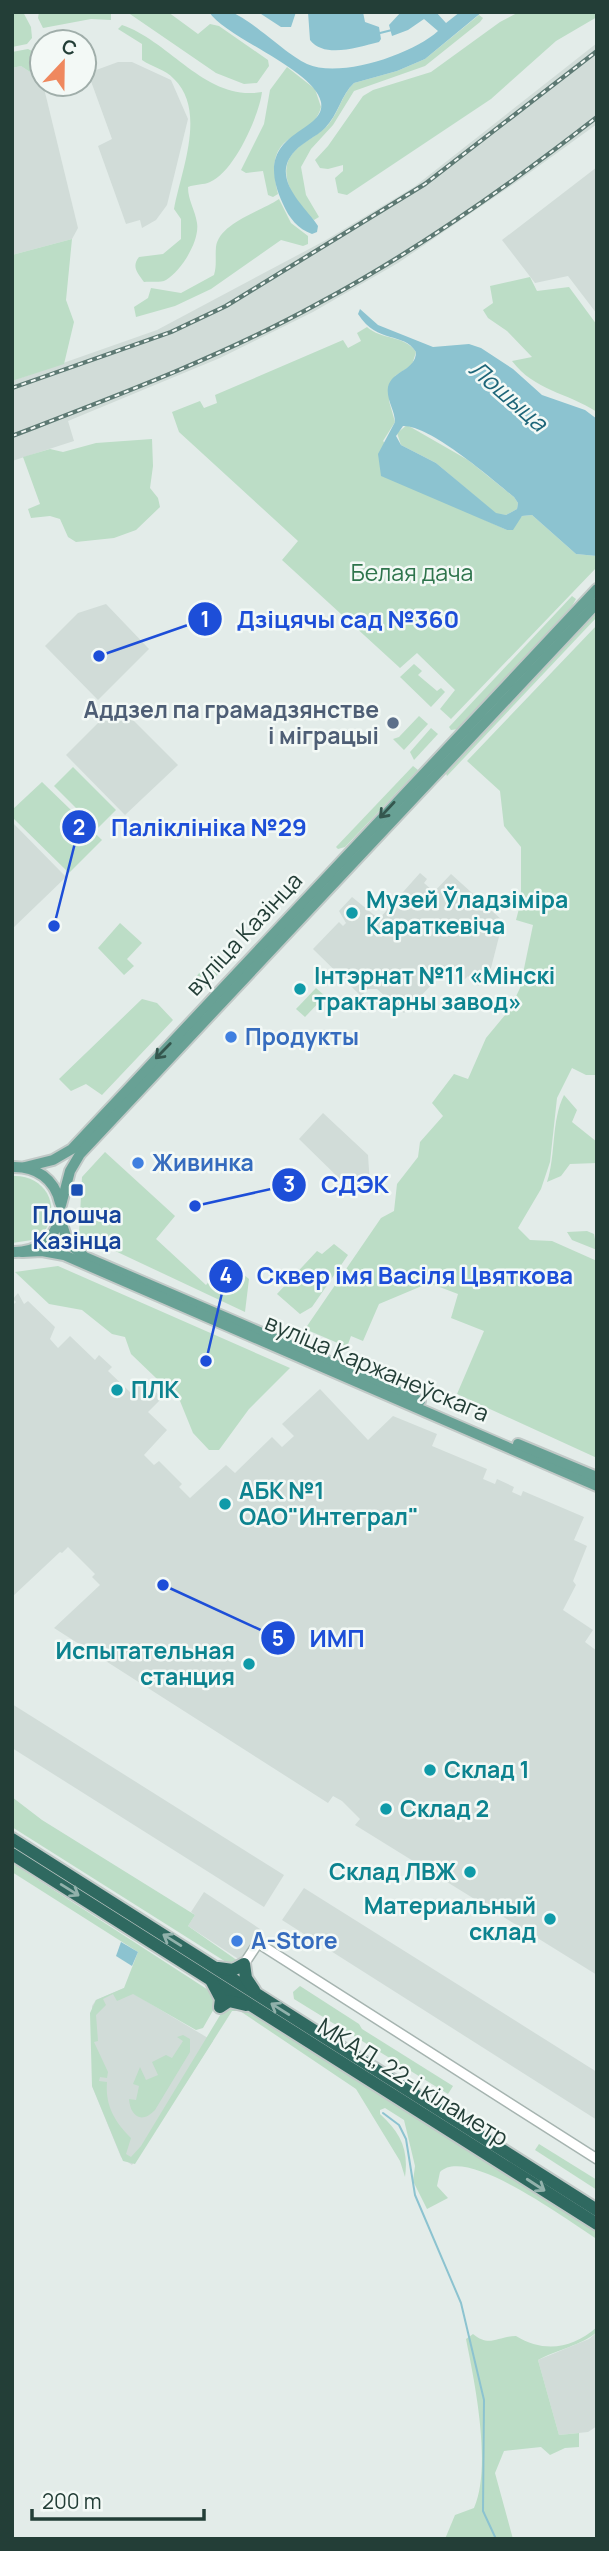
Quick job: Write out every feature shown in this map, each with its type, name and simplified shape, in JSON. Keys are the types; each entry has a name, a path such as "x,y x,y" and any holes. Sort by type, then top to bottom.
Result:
{"highway":[{"path":"12,1839 211,1972 221,1999 220,2007 234,2001 255,2007"},
{"path":"12,1854 211,1972 233,1970 244,1964 246,1978 256,1993"},
{"name":"МКАД, 22-і кіламетр","path":"211,1972 256,1993 597,2210"},
{"name":"МКАД, 22-і кіламетр","path":"211,1972 255,2007 597,2224"}],"main road":[{"name":"вуліца Казінца","path":"24,1167 53,1160 72,1149 347,861 597,589"},
{"name":"вуліца Казінца","path":"536,657 597,603"},
{"name":"вуліца Казінца","path":"61,1205 70,1171 80,1154 347,861"},
{"path":"12,1167 24,1167 49,1180 61,1205 60,1217 46,1242 17,1253"},
{"name":"вуліца Каржанеўскага","path":"60,1217 68,1243 85,1257 287,1348"},
{"name":"вуліца Каржанеўскага","path":"17,1253 64,1255 597,1477"},
{"name":"вуліца Каржанеўскага","path":"442,1414 597,1486"}],"street":[{"path":"244,1964 258,1943 597,2159"}],"shaded area":[{"path":"597,43 597,124 521,179 398,263 313,312 220,358 68,421 74,441 12,461 12,381 157,330 326,240 414,187"},
{"path":"118,62 132,62 171,80 188,119 167,205 156,220 142,228 140,220 126,224 98,146 112,139 97,98 98,69"},
{"path":"21,66 28,71 28,98 46,98 78,228 72,239 12,255 12,68"},
{"path":"597,167 597,314 568,276 535,283 502,240"},
{"path":"106,604 149,649 98,700 45,646 78,613"},
{"path":"117,704 178,765 125,815 66,755"},
{"path":"12,822 66,877 12,929"},
{"path":"420,873 427,879 424,883 434,892 451,874 503,921 490,972 479,986 468,976 464,980 449,967 404,1013 377,989 368,989 361,996 313,949 339,922 343,926 346,923 339,911 352,897 379,919"},
{"path":"323,1113 368,1155 370,1185 360,1191 348,1179 344,1183 299,1139"},
{"path":"18,1293 24,1304 28,1301 55,1327 50,1339 58,1348 70,1336 95,1360 99,1355 112,1367 108,1371 130,1392 143,1380 162,1398 148,1412 167,1430 144,1455 154,1465 159,1461 182,1484 179,1487 190,1498 226,1465 235,1473 272,1437 282,1447 294,1436 282,1424 320,1389 368,1440 393,1416 437,1434 432,1446 487,1469 483,1479 495,1484 497,1479 514,1487 512,1492 521,1496 523,1491 584,1517 574,1540 587,1546 573,1581 576,1585 563,1610 593,1630 585,1642 597,1651 597,1975 355,1825 360,1819 342,1801 333,1796 328,1803 54,1628 100,1585 92,1577 95,1574 68,1547 12,1597 12,1306"},
{"path":"12,1704 284,1875 264,1907 12,1748"},
{"path":"304,1888 597,2072 597,2120 282,1920"},
{"path":"204,1892 263,1931 243,1962 188,1926 195,1915 191,1912"},
{"path":"124,1988 213,2041 132,2165 121,2157 92,2086 92,2006 96,2000"},
{"path":"597,2332 597,2426 588,2432 559,2435 538,2360 589,2339"}],"green space":[{"path":"12,12 23,12 31,27 28,28 28,43 12,47"},
{"path":"39,12 111,12 111,20 91,19 43,28 38,18"},
{"path":"127,12 168,12 198,34 210,24 219,26 268,60 269,66 257,83 244,84 216,73"},
{"path":"519,12 597,12 597,17 556,41 491,99 347,195 338,193 335,178 343,171 343,165 320,168 315,160 363,96 373,90 431,72 500,22"},
{"path":"479,15 483,18 480,22 425,66 354,91 333,125 311,149 301,167 306,195 319,217 314,220 301,207 287,180 288,161 293,153 328,125 354,83 397,71 425,59"},
{"path":"122,25 140,33 189,68 223,88 242,93 262,92 251,128 228,167 210,182 188,187 197,223 196,238 178,270 161,281 144,282 136,270 136,264 139,257 163,254 181,239 181,219 174,209 189,142 189,107 184,92 174,79 142,60 142,44 118,29"},
{"path":"28,49 28,71 21,66 12,68 12,52"},
{"path":"287,67 315,89 321,107 316,119 308,127 281,146 276,157 275,172 278,194 273,197 268,195 263,171 246,173 241,170 264,124 270,90"},
{"path":"279,199 291,223 308,236 308,244 303,246 281,240 211,289 175,306 136,317 134,307 148,298 151,288 181,293 214,275 216,247 225,231 242,218"},
{"path":"72,239 66,300 74,322 64,364 12,381 12,255"},
{"path":"530,277 537,291 569,287 597,325 597,412 541,385 521,371 512,361 532,357 507,331 488,318 483,310 493,303 490,286"},
{"name":"Белая дача","path":"367,327 406,343 416,352 412,365 395,376 389,401 395,422 383,441 434,497 507,530 522,516 532,515 576,554 597,556 597,567 451,719 440,709 455,690 417,653 400,668 282,560 298,541 179,432 172,412 200,401 204,408 217,403 215,395 343,340 348,348 361,341 357,333"},
{"path":"407,425 468,460 514,497 518,503 517,509 506,515 496,514 436,463 401,445 397,433"},
{"path":"152,439 153,466 150,488 158,498 160,507 136,530 114,538 76,542 68,537 60,519 50,516 31,518 28,509 40,504 23,457 50,449 63,452 96,443"},
{"path":"572,596 576,599 572,606 458,729 451,730 449,727"},
{"path":"597,608 597,617 447,776 445,771"},
{"path":"597,625 597,1075 586,1075 572,1068 557,1098 550,1162 541,1189 518,1228 530,1240 552,1241 597,1261 597,1458 457,1394 484,1331 451,1318 458,1294 429,1283 379,1304 363,1341 351,1336 347,1347 305,1329 381,1218 394,1211 397,1184 418,1157 420,1142 443,1116 432,1103 454,1074 468,1079 486,1038 510,1009 520,988 533,925 516,920 521,901 521,847 504,826 500,791 467,761"},
{"path":"414,664 422,671 418,675 437,691 441,688 445,692 431,707 400,677"},
{"path":"419,716 428,724 404,750 393,739 399,737"},
{"path":"431,728 438,734 414,760 410,752"},
{"path":"413,766 418,770 345,847 338,849 336,847"},
{"path":"73,767 116,810 97,829 54,786"},
{"path":"42,782 102,840 69,873 12,817 12,810"},
{"path":"120,923 142,943 127,959 134,966 124,975 98,948"},
{"path":"212,958 223,969 203,990 194,979"},
{"path":"316,988 325,996 305,1017 296,1009"},
{"path":"142,999 157,1003 173,1020 102,1095 86,1084 71,1091 59,1079"},
{"path":"564,1095 577,1110 572,1122 597,1142 597,1163 570,1164 561,1176 547,1182 557,1116"},
{"path":"105,1152 175,1216 156,1239 206,1285 227,1261 249,1279 245,1312 79,1234 82,1177"},
{"path":"12,1176 23,1177 40,1185 50,1200 50,1219 46,1229 32,1240 12,1243"},
{"path":"587,1231 594,1234 597,1250 572,1240 567,1232"},
{"path":"334,1244 348,1255 312,1307 300,1314 277,1294 317,1251 322,1254"},
{"path":"58,1266 290,1368 249,1409 219,1450 209,1450 193,1433 180,1401 131,1354 125,1337 112,1334 82,1310 49,1304 15,1272"},
{"path":"12,1797 42,1820 195,1915 188,1926 238,1961 230,1965 12,1827"},
{"path":"12,1863 216,1995 215,2007 203,2028 196,2030 133,1994 117,2001 113,1994 103,1999 106,2005 96,2015 98,2041 94,2042 108,2072 107,2078 100,2077 99,2081 107,2082 112,2113 131,2138 126,2154 131,2157 141,2146 225,2007 241,2006 597,2231 597,2239 518,2189 472,2169 453,2166 440,2172 437,2186 448,2198 427,2209 413,2181 415,2166 404,2120 385,2108 380,2110 380,2114 402,2142 406,2158 405,2177 400,2161 356,2089 240,2011 232,2011 135,2164 123,2161 92,2086 90,2013 96,2000 124,1988 138,1952 12,1872"},
{"path":"300,1986 453,2086 448,2094 294,1999 293,1992"},
{"path":"183,2035 190,2039 190,2052 155,2110 145,2117 137,2116 129,2099 136,2100 139,2086 133,2084 140,2067 146,2080 158,2075 152,2062 166,2055 172,2058 183,2041 177,2037"},
{"path":"539,2144 597,2180 597,2190 535,2150"},
{"path":"597,2327 597,2332 584,2340 538,2360 559,2435 579,2433 579,2447 565,2448 550,2455 541,2447 504,2451 495,2473 513,2539 445,2539 455,2515 474,2508 482,2470 480,2425 466,2339 473,2334 489,2341 516,2336 537,2345 558,2346 578,2340"}],"water":[{"path":"209,12 238,15 307,64 321,68 338,68 394,56 427,40 438,31 424,19 408,30 392,36 389,25 401,12 436,12 446,23 460,12 482,12 425,59 397,71 354,83 325,128 295,151 288,161 287,181 298,201 318,226 317,232 312,234 298,226 285,209 275,179 275,161 281,147 320,113 321,102 315,90 303,78 218,22"},
{"path":"258,12 296,12 291,27 281,27"},
{"path":"308,12 363,12 365,22 379,27 381,39 379,42 352,49 324,49 310,40"},
{"name":"Лошыца","path":"360,309 378,325 433,347 469,344 481,348 513,369 542,395 585,410 597,419 597,556 576,554 532,515 522,516 513,530 507,530 381,476 378,454 395,422 388,387 394,377 412,363 416,352 404,342 374,330 358,314","holes":["403,426 415,428 444,443 476,466 514,497 518,503 517,509 506,515 496,513 436,463 401,445 396,436"]},
{"path":"121,1942 138,1952 132,1966 116,1956"}],"waterway":[{"path":"380,33 392,30"},
{"path":"383,2113 399,2125 406,2139 415,2195 461,2303 484,2400 483,2511 496,2539"}],"railway":[{"path":"12,388 171,332 226,306 425,184 597,51"},
{"path":"12,436 206,358 319,303 391,262 462,216 597,117"}],"place":[{"name":"Дзіцячы сад №360","path":"99,656"},
{"name":"Аддзел па грамадзянстве і міграцыі","path":"393,723"},
{"name":"Музей Ўладзіміра Караткевіча","path":"352,913"},
{"name":"Паліклініка №29","path":"54,926"},
{"name":"Інтэрнат №11 «Мінскі трактарны завод»","path":"300,989"},
{"name":"Продукты","path":"231,1037"},
{"name":"Живинка","path":"138,1163"},
{"name":"Плошча Казінца","path":"77,1190"},
{"name":"СДЭК","path":"195,1206"},
{"name":"Сквер імя Васіля Цвяткова","path":"206,1361"},
{"name":"ПЛК","path":"117,1390"},
{"name":"АБК №1 ОАО\"Интеграл\"","path":"225,1504"},
{"name":"ИМП","path":"163,1585"},
{"name":"Испытательная станция","path":"249,1664"},
{"name":"Склад 1","path":"430,1770"},
{"name":"Склад 2","path":"386,1809"},
{"name":"Склад ЛВЖ","path":"470,1872"},
{"name":"Материальный склад","path":"550,1919"},
{"name":"A-Store","path":"237,1941"}]}
